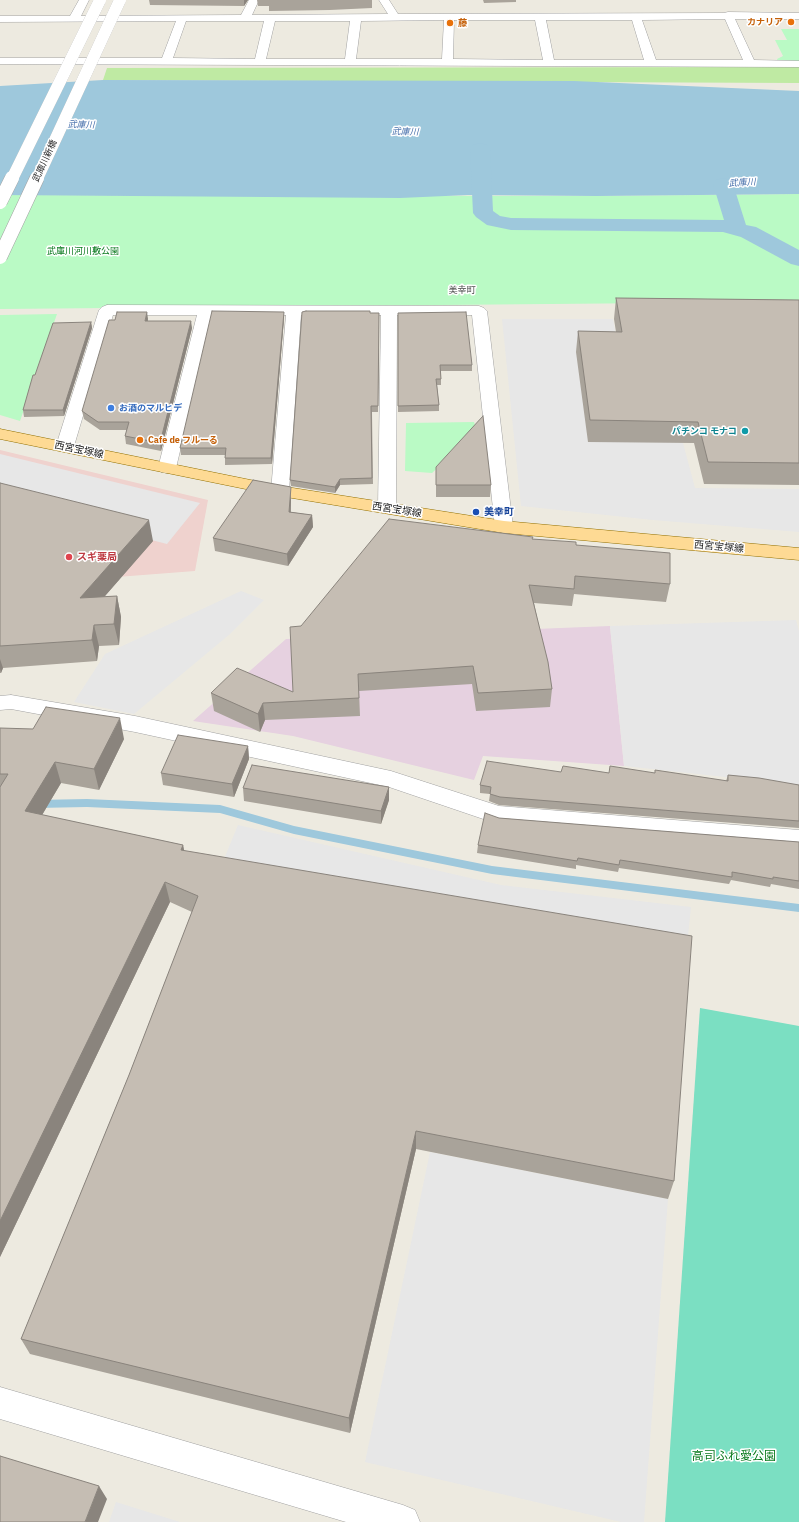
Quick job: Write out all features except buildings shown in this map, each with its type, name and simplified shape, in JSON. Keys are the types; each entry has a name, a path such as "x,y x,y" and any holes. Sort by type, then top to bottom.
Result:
{"main road":[{"name":"西宮宝塚線","path":"0,434 65,446 280,491 504,527 799,554"}],"street":[{"path":"74,18 84,0"},
{"path":"0,202 100,0"},
{"path":"245,18 254,0"},
{"path":"384,0 395,18"},
{"path":"125,3 125,18"},
{"name":"武庫川新橋","path":"0,257 125,3"},
{"path":"42,6 47,18"},
{"path":"580,17 584,6"},
{"path":"0,19 449,18 728,15 799,16"},
{"path":"728,15 750,64"},
{"path":"636,16 651,63"},
{"path":"540,17 550,63"},
{"path":"167,61 182,18"},
{"path":"260,62 270,18"},
{"path":"350,62 356,18"},
{"path":"447,62 449,18"},
{"path":"0,61 799,64"},
{"path":"65,446 107,310 479,311 504,527"},
{"path":"167,468 205,311"},
{"path":"280,491 294,311"},
{"path":"387,508 389,311"},
{"path":"0,703 11,702 135,724 391,779 498,816 799,839"},
{"path":"0,1403 403,1522"}],"shaded area":[{"path":"502,319 613,319 619,352 576,352 683,443 695,488 799,489 799,532 653,520 521,506"},
{"path":"0,450 208,500 195,571 0,586"},
{"path":"0,454 200,503 167,544 0,501"},
{"path":"241,591 264,600 230,634 134,714 74,702 105,654"},
{"path":"796,620 799,631 799,785 624,766 610,626"},
{"path":"610,626 624,766 483,756 474,780 293,736 193,721 286,639"},
{"path":"238,825 501,885 691,907 686,956 217,876"},
{"path":"430,1152 668,1199 644,1522 621,1522 365,1462"},
{"path":"116,1502 180,1522 109,1522"}],"green space":[{"path":"781,29 799,29 799,62 778,62 777,59 783,56 775,40 787,40"},
{"path":"799,67 799,83 103,80 107,68"},
{"name":"武庫川河川敷公園","path":"799,194 799,304 660,303 0,309 0,195 597,196"},
{"path":"57,314 20,421 0,415 0,315"},
{"path":"474,422 477,431 432,473 405,471 406,423"},
{"name":"高司ふれ愛公園","path":"700,1008 799,1026 799,1522 665,1522"}],"water":[{"name":"武庫川","path":"103,80 574,81 799,91 799,194 597,196 468,195 400,198 0,195 0,86"}],"waterway":[{"path":"480,149 483,213 494,221 511,224 723,226 748,232 799,259"},
{"name":"武庫川","path":"723,184 737,229"},
{"path":"36,804 87,803 220,809 294,830 492,870 799,908"}],"place":[{"name":"カナリア","path":"791,22"},
{"name":"藤","path":"450,23"},
{"name":"お酒のマルヒデ","path":"111,408"},
{"name":"パチンコ モナコ","path":"745,431"},
{"name":"Cafe de フルーる","path":"140,440"},
{"name":"美幸町","path":"476,512"},
{"name":"スギ薬局","path":"69,557"}],"district":[{"name":"美幸町","path":"462,290"}]}
